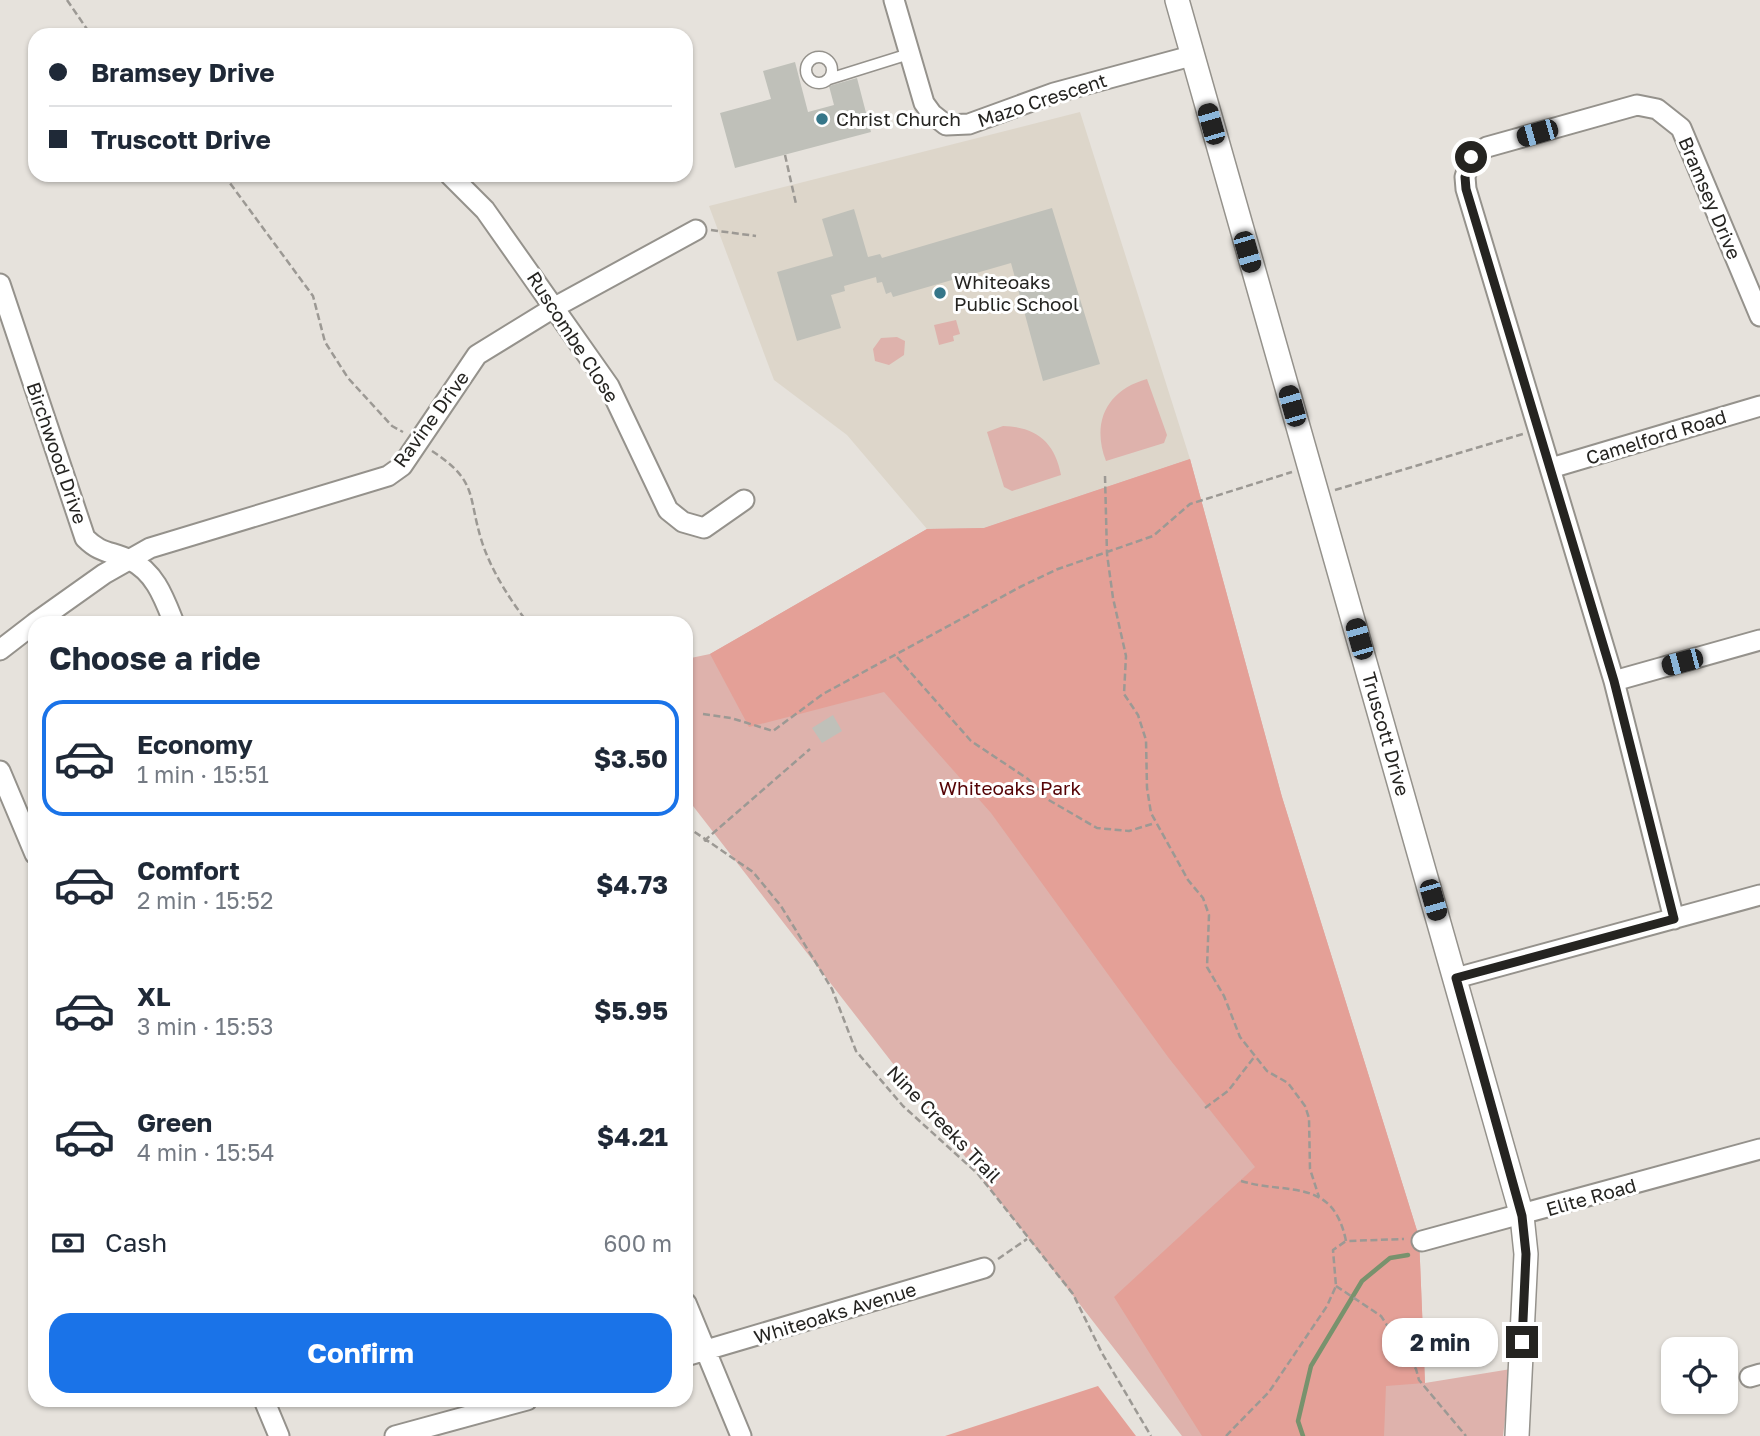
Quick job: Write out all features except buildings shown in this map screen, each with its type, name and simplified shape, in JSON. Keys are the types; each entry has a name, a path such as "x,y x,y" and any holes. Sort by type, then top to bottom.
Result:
{"street":[{"name":"Mazo Crescent","path":"894,0 924,103 932,114 946,125 969,124 1054,93 1191,55"},
{"name":"Truscott Drive","path":"1177,0 1522,1216 1526,1254 1517,1436"},
{"name":"Bramsey Drive","path":"1674,919 1614,681 1466,189 1465,177 1471,157 1487,148 1637,105 1657,109 1681,128 1760,316"},
{"name":"Ruscombe Close","path":"457,182 485,210 609,386 668,510 683,522 704,528 714,524 744,500"},
{"name":"Ravine Drive","path":"45,616 129,559 150,548 388,476 402,466 477,355 555,307 696,230"},
{"name":"Birchwood Drive","path":"0,284 85,538 97,550 129,559 149,572 171,616"},
{"name":"Camelford Road","path":"1552,468 1760,406"},
{"name":"Ravine Drive","path":"0,650 28,628"},
{"path":"1614,681 1760,640"},
{"path":"0,771 28,837"},
{"path":"1456,978 1760,895"},
{"name":"Elite Road","path":"1422,1241 1522,1216 1760,1149"},
{"name":"Whiteoaks Avenue","path":"693,1354 984,1268"},
{"path":"693,1320 741,1436"},
{"path":"267,1407 279,1436"},
{"path":"395,1436 501,1407"}],"lane":[{"path":"829,79 909,54"}],"path":[{"path":"66,0 86,28"},
{"path":"785,155 796,204"},
{"path":"230,182 313,296 325,342 348,378 392,426 418,441 466,480 482,544 524,616"},
{"path":"696,230 756,236"},
{"path":"703,714 731,718 773,730 823,694 1020,587 1058,569 1153,536 1190,503 1284,473 1297,472 1327,492 1539,429"},
{"path":"1105,476 1107,554 1113,598 1126,656 1124,694 1138,715 1146,740 1147,788 1155,823 1188,880 1203,898 1209,915 1208,967 1224,996 1240,1037 1267,1070 1288,1083 1305,1106 1309,1118 1310,1169 1319,1197"},
{"path":"896,656 971,741 1028,779 1047,799 1097,828 1129,831 1155,823"},
{"path":"703,841 810,749"},
{"name":"Nine Creeks Trail","path":"693,832 753,872 781,906 832,989 856,1051 903,1106 978,1174 1073,1294 1091,1334 1151,1436"},
{"path":"1205,1108 1228,1091 1255,1056"},
{"path":"1241,1181 1307,1190 1319,1197 1342,1223 1346,1241"},
{"path":"1226,1436 1269,1392 1295,1357 1336,1286 1331,1257 1333,1250 1346,1241 1396,1238 1422,1241"},
{"path":"984,1268 1027,1239"},
{"path":"1336,1286 1386,1323 1419,1380 1466,1436"}],"shaded area":[{"name":"Whiteoaks Public School","path":"1080,112 1190,459 984,528 927,529 847,435 774,380 709,206"}],"green space":[{"path":"956,320 960,334 953,336 954,341 939,345 934,325"},
{"path":"897,337 905,341 904,355 889,365 875,361 873,349 881,338"},
{"path":"1147,379 1167,435 1164,443 1106,461 1100,433 1106,410 1112,399 1122,391"},
{"path":"1003,426 1025,429 1042,439 1054,454 1061,475 1012,491 1004,487 987,432"},
{"name":"Whiteoaks Park","path":"1190,459 1282,797 1419,1237 1425,1383 1511,1369 1503,1436 1182,1436 693,806 693,658 710,654 927,529 984,528"},
{"name":"Whiteoaks Park","path":"1190,459 1282,797 1419,1237 1425,1383 1386,1386 1384,1436 1202,1436 1114,1297 1255,1167 1168,1057 991,813 884,692 749,727 710,654 927,529 984,528"},
{"path":"1098,1386 1136,1436 945,1436"}],"waterway":[{"path":"1303,1436 1298,1421 1311,1366 1362,1281 1390,1258 1408,1255"}],"place":[{"name":"Christ Church","path":"822,119"},
{"name":"Whiteoaks Public School","path":"940,293"}],"route":[{"path":"1471,157 1465,177 1466,189 1614,681 1674,919 1456,978 1522,1216 1526,1254 1522,1342"}]}
